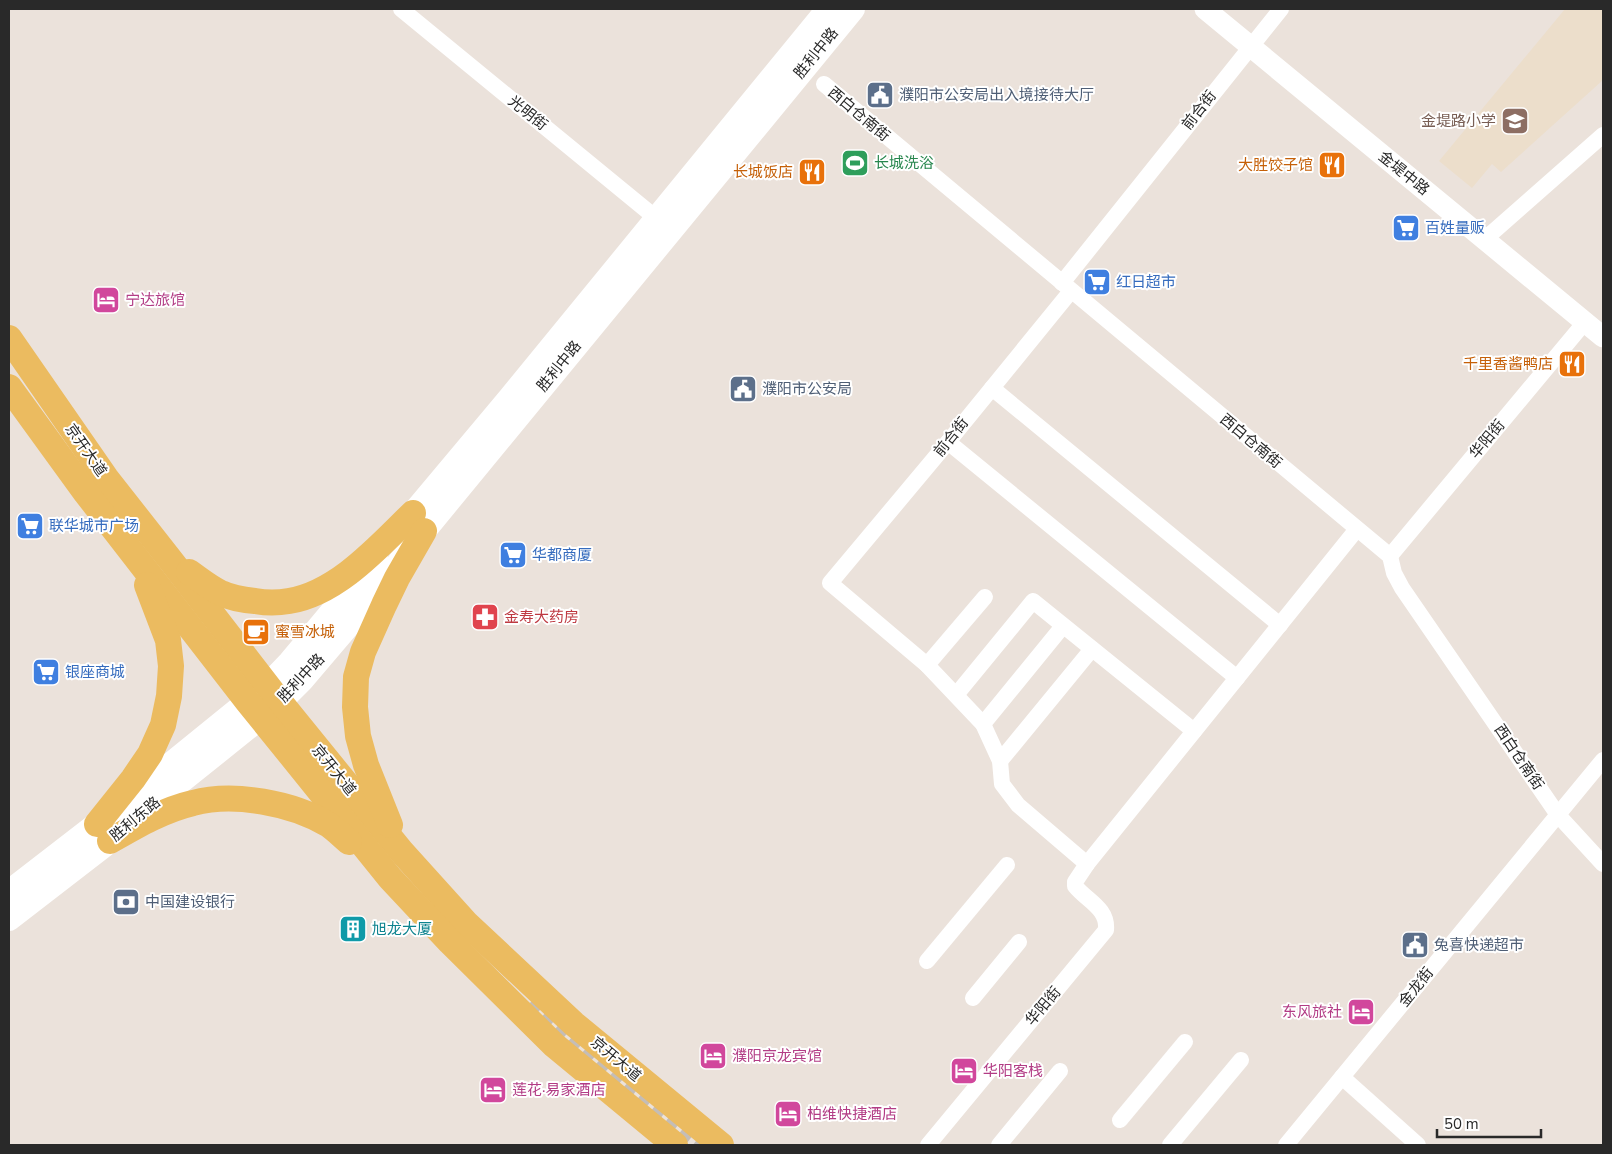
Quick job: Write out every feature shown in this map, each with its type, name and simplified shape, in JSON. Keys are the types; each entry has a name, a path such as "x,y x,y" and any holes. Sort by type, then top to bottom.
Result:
{"main road":[{"name":"胜利中路","path":"418,522 509,399 828,9"},
{"name":"胜利中路","path":"264,702 290,662 333,611 418,522 853,9"},
{"name":"京开大道","path":"9,338 106,478 172,562 264,702 390,878 450,942 554,1045 675,1145"},
{"name":"京开大道","path":"9,387 137,559 264,702 466,922 574,1024 721,1145"},
{"path":"172,562 221,593 245,600 289,602 315,593 344,576 372,553 418,522"},
{"path":"401,851 371,780 358,736 355,707 356,678 363,652 397,578 418,522"},
{"path":"103,833 133,779 150,754 163,725 169,696 171,666 168,640 137,559"},
{"name":"胜利东路","path":"9,892 103,833 144,811 264,702"},
{"path":"103,833 142,822 194,802 252,799 308,815 330,826 390,878"},
{"name":"胜利东路","path":"9,919 103,833"}],"street":[{"name":"光明街","path":"401,9 656,218"},
{"name":"金堤中路","path":"1205,9 1603,337"},
{"name":"前合街","path":"928,665 830,583 992,388 1250,46 1281,9"},
{"name":"西白仓南街","path":"824,84 1390,556 1394,573 1402,588 1558,815 1603,864"},
{"path":"1485,239 1603,135"},
{"name":"华阳街","path":"1390,556 1585,322"},
{"path":"992,388 1280,625"},
{"path":"948,442 1237,678"},
{"path":"985,596 928,665 983,724 1000,761 1002,784 1018,805 1087,864 1357,529"},
{"path":"956,695 1034,601 1194,732"},
{"path":"983,724 1063,626"},
{"path":"1000,761 1092,649"},
{"name":"金龙街","path":"1286,1145 1603,760"},
{"name":"华阳街","path":"928,1145 1106,930 1106,922 1102,913 1075,886 1075,882 1087,864"},
{"path":"927,960 1007,865"},
{"path":"973,998 1019,942"},
{"path":"1120,1120 1184,1042"},
{"path":"1170,1145 1241,1060"},
{"path":"999,1145 1060,1071"},
{"path":"1342,1077 1418,1145"}],"shaded area":[{"name":"金堤路小学","path":"1565,9 1603,9 1603,80 1501,172 1492,164 1472,188 1439,161"}],"tunnel":[{"path":"530,1003 628,1089 701,1145"}],"place":[{"name":"濮阳市公安局出入境接待大厅","path":"880,95"},
{"name":"金堤路小学","path":"1515,121"},
{"name":"长城洗浴","path":"855,163"},
{"name":"大胜饺子馆","path":"1332,165"},
{"name":"长城饭店","path":"812,172"},
{"name":"百姓量贩","path":"1406,228"},
{"name":"红日超市","path":"1097,282"},
{"name":"宁达旅馆","path":"106,300"},
{"name":"千里香酱鸭店","path":"1572,364"},
{"name":"濮阳市公安局","path":"743,389"},
{"name":"联华城市广场","path":"30,526"},
{"name":"华都商厦","path":"513,555"},
{"name":"金寿大药房","path":"485,617"},
{"name":"蜜雪冰城","path":"256,632"},
{"name":"银座商城","path":"46,672"},
{"name":"中国建设银行","path":"126,902"},
{"name":"旭龙大厦","path":"353,929"},
{"name":"兔喜快递超市","path":"1415,945"},
{"name":"东风旅社","path":"1361,1012"},
{"name":"濮阳京龙宾馆","path":"713,1056"},
{"name":"华阳客栈","path":"964,1071"},
{"name":"莲花·易家酒店","path":"493,1090"},
{"name":"柏维快捷酒店","path":"788,1114"}]}
